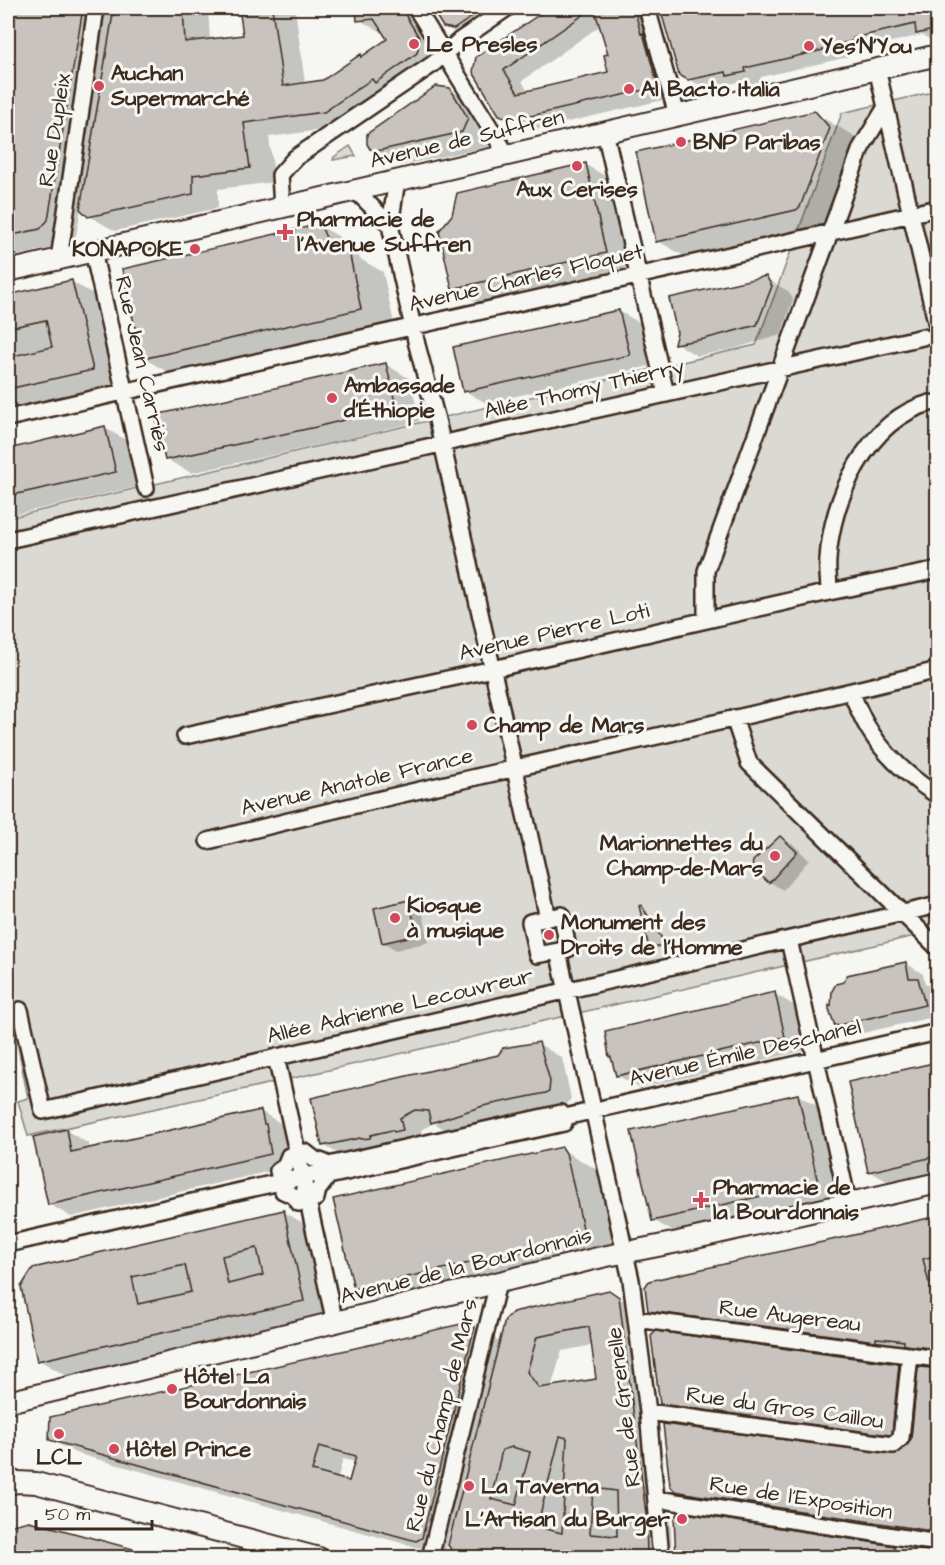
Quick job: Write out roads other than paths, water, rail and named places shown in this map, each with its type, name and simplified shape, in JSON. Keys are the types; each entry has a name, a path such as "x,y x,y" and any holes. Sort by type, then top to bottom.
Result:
{"main road":[{"name":"Avenue de Suffren","path":"8,271 937,56"},
{"name":"Avenue de la Bourdonnais","path":"8,1402 498,1283 938,1183"},
{"path":"8,1484 36,1483 308,1556"}],"street":[{"name":"Rue Dupleix","path":"58,259 96,8"},
{"path":"416,8 507,155"},
{"path":"282,207 280,175 295,158 507,8"},
{"path":"647,8 677,115"},
{"path":"877,69 911,215 931,334"},
{"path":"706,620 706,571 861,148 886,107"},
{"path":"605,132 666,394"},
{"path":"397,180 390,225 443,444 548,918"},
{"path":"355,190 390,225"},
{"path":"377,212 393,208"},
{"name":"Avenue Charles Floquet","path":"8,418 938,208"},
{"name":"Rue Jean Carriès","path":"93,251 146,488"},
{"name":"Allée Thomy Thierry","path":"8,540 931,334"},
{"path":"830,592 827,561 833,524 844,489 855,466 886,429 904,414 930,403"},
{"name":"Avenue Pierre Loti","path":"185,736 933,571"},
{"name":"Avenue Anatole France","path":"208,841 342,807 851,692 938,670"},
{"path":"851,692 870,731 888,754 907,773 938,796"},
{"path":"734,718 749,762 938,948"},
{"name":"Allée Adrienne Lecouvreur","path":"20,1010 43,1111 938,905"},
{"path":"562,915 568,949 558,951 537,955 530,922 562,915"},
{"path":"789,940 848,1202"},
{"name":"Rue de Grenelle","path":"558,951 626,1253 648,1412 661,1557"},
{"name":"Avenue Émile Deschanel","path":"8,1244 938,1032"},
{"path":"276,1057 335,1323"},
{"name":"Avenue Émile Deschanel","path":"298,1154 305,1152 323,1162 324,1166 561,1113 564,1123 324,1178 325,1181 318,1190 316,1198 308,1200"},
{"path":"298,1154 289,1156 285,1166 278,1171 283,1191 294,1196 299,1203 308,1200"},
{"name":"Rue du Champ de Mars","path":"430,1557 498,1283"},
{"name":"Rue Augereau","path":"636,1319 938,1359"},
{"name":"Rue du Gros Caillou","path":"648,1412 890,1446 896,1444 901,1438 910,1355"},
{"name":"Rue de l'Exposition","path":"657,1499 938,1543"}],"place":[{"name":"Le Presles","path":"414,44"},
{"name":"Yes’N’You","path":"809,46"},
{"name":"Auchan Supermarché","path":"99,86"},
{"name":"Al Bacto Italia","path":"629,89"},
{"name":"BNP Paribas","path":"681,142"},
{"name":"Aux Cerises","path":"577,166"},
{"name":"Pharmacie de l'Avenue Suffren","path":"285,232"},
{"name":"KONAPOKE","path":"195,249"},
{"name":"Ambassade d'Éthiopie","path":"332,398"},
{"name":"Champ de Mars","path":"472,725"},
{"name":"Marionnettes du Champ-de-Mars","path":"775,856"},
{"name":"Kiosque à musique","path":"395,918"},
{"name":"Monument des Droits de l'Homme","path":"549,935"},
{"name":"Pharmacie de la Bourdonnais","path":"701,1200"},
{"name":"Hôtel La Bourdonnais","path":"172,1389"},
{"name":"LCL","path":"59,1434"},
{"name":"Hôtel Prince","path":"114,1449"},
{"name":"La Taverna","path":"469,1486"},
{"name":"L'Artisan du Burger","path":"682,1519"}]}
